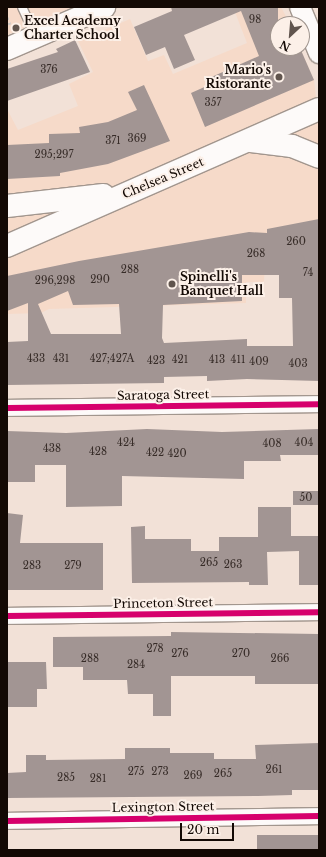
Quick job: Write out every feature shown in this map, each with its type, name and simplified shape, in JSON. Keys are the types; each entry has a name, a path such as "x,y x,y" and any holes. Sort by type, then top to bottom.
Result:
{"main road":[{"path":"7,48 35,36 79,12 104,7"},
{"name":"Chelsea Street","path":"7,246 319,109"},
{"path":"248,141 292,146 319,157"},
{"path":"7,206 130,192"}],"street":[{"path":"300,7 319,53"},
{"name":"Saratoga Street","path":"7,408 319,404"},
{"name":"Princeton Street","path":"7,616 319,612"},
{"name":"Lexington Street","path":"7,821 319,816"}],"lane":[{"path":"22,7 35,36"}],"path":[{"path":"7,17 10,24"}],"shaded area":[{"name":"Excel Academy Charter School","path":"7,7 73,7 7,35"},
{"path":"233,7 281,7 286,16 270,16 270,56 304,56 314,80 319,123 319,263 265,263 264,282 246,282 246,303 49,309 41,313 7,314 7,109 18,130 78,106 69,84 93,72 78,41 130,19 148,61 164,55 173,74 247,43"}],"building":[{"path":"171,7 278,7 278,16 270,16 270,56 304,56 314,80 205,127 191,93 209,85 207,79 259,56 241,11 184,35 195,60 174,69 165,47 146,55 134,27 172,11"},
{"path":"75,40 90,72 7,101 7,69 58,52 56,49"},
{"path":"144,85 170,141 108,164 60,173 60,176 7,179 7,145 49,143 49,134 80,133 79,127 108,122 137,110 128,92"},
{"path":"319,219 319,381 247,379 207,381 207,376 164,377 164,383 7,385 7,342 28,341 28,303 7,311 7,276 79,261 249,232 267,233 267,229","holes":["242,275 279,275 279,298 292,298 293,346 247,346 247,339 164,343 162,338 163,305 242,301","68,291 73,305 119,304 121,334 51,334 38,304"]},
{"path":"147,429 222,432 319,429 319,455 280,455 281,461 244,461 244,479 122,476 122,506 66,507 66,465 35,465 35,482 7,482 7,431 66,433"},
{"path":"293,491 319,491 319,505 293,505"},
{"path":"258,507 291,507 291,536 319,536 319,585 299,585 299,551 267,552 268,585 249,585 249,582 132,583 131,527 145,526 145,539 191,539 191,551 219,551 219,537 258,537"},
{"path":"7,513 23,515 20,543 103,543 103,590 7,590"},
{"path":"171,632 319,634 319,684 255,684 255,676 171,676 171,716 153,716 153,694 128,694 127,680 83,680 83,667 53,667 53,637 171,636"},
{"path":"8,662 46,662 47,689 37,689 37,707 8,707"},
{"path":"319,743 319,790 292,790 292,795 7,798 7,773 26,772 26,755 46,755 46,760 125,759 125,748 170,748 170,753 214,753 214,759 256,759 255,745"},
{"path":"257,835 319,835 319,850 257,850"}],"cycle path":[{"path":"7,408 319,404"},
{"path":"7,616 319,612"},
{"path":"7,821 319,816"}],"place":[{"name":"Excel Academy Charter School","path":"16,28"},
{"name":"Mario's Ristorante","path":"279,77"},
{"name":"Spinelli's Banquet Hall","path":"172,284"}]}
